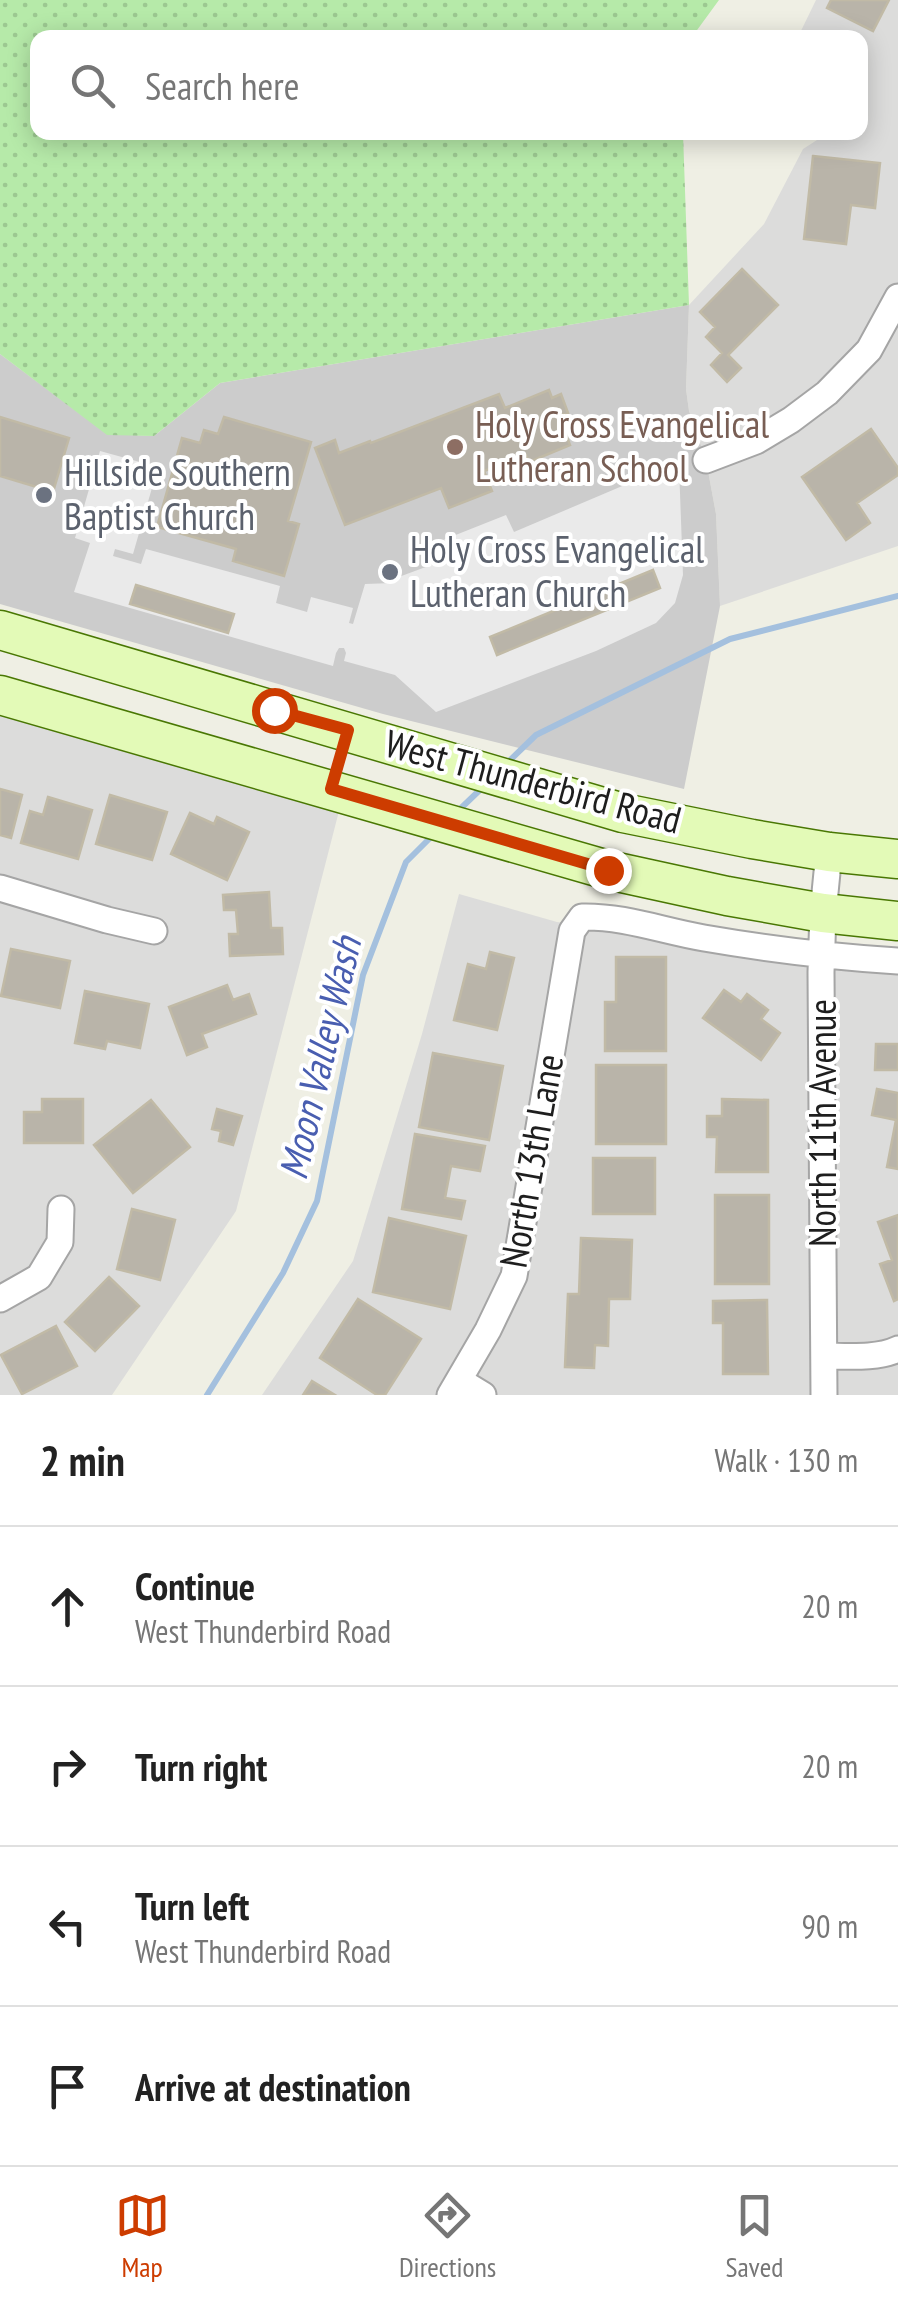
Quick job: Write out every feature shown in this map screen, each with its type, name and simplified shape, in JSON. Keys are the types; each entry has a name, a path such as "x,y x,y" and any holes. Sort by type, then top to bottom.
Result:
{"main road":[{"name":"West Thunderbird Road","path":"0,630 622,813 752,839 898,860"},
{"name":"West Thunderbird Road","path":"0,695 608,870 727,896 898,921"},
{"path":"331,789 348,730"}],"street":[{"path":"706,460 756,440 826,393 869,350 898,298"},
{"name":"North 11th Avenue","path":"824,1395 822,955 829,852"},
{"path":"0,888 154,931"},
{"name":"North 13th Lane","path":"455,1388 514,1276 572,932 582,917 606,916 702,938 822,955"},
{"path":"822,955 898,962"},
{"path":"0,1299 39,1277 60,1242 61,1208"},
{"path":"824,1356 858,1356 898,1349"},
{"path":"455,1388 483,1395"}],"shaded area":[{"path":"816,0 898,0 898,546 720,606 716,514 686,389 689,305 764,224 803,149 817,140 868,140 868,30 801,30"},
{"name":"Holy Cross Evangelical Lutheran Church","path":"689,305 686,389 716,514 720,606 684,789 383,714 0,604 0,354 107,434 154,436 220,383"},
{"path":"100,451 158,467 133,554 115,549 113,556 141,564 146,549 280,586 276,603 307,612 311,597 353,608 349,623 353,624 365,584 393,583 396,578 450,558 443,540 506,515 514,532 667,467 679,466 683,575 675,603 656,623 596,651 436,712 395,675 344,661 344,648 339,648 333,666 74,592 90,543 75,538"},
{"path":"0,713 339,811 236,1211 112,1395 0,1395"},
{"path":"459,894 557,922 898,971 898,1395 262,1395 353,1261 422,1034"}],"green space":[{"path":"0,0 719,0 697,30 30,30 30,140 683,140 689,305 220,383 154,436 107,435 0,354"}],"building":[{"path":"831,0 889,0 873,31 827,8"},
{"path":"813,156 880,163 875,208 851,205 846,244 804,239"},
{"path":"742,269 778,305 728,355 741,368 727,382 711,365 722,353 706,337 715,327 700,312"},
{"path":"549,390 552,398 561,394 568,413 559,416 570,445 529,462 526,455 484,471 492,491 449,508 441,488 345,525 315,448 335,440 339,453 499,394 505,408"},
{"path":"0,417 69,438 53,492 0,476"},
{"path":"224,417 311,442 288,521 299,524 284,576 233,561 236,549 157,527 182,438 200,443 204,430 218,434"},
{"path":"871,429 898,468 898,475 857,503 870,523 846,540 802,477"},
{"path":"653,570 660,588 497,655 490,637"},
{"path":"136,585 234,614 228,633 130,604"},
{"path":"0,789 22,795 11,838 0,835"},
{"path":"110,795 167,812 152,860 96,844"},
{"path":"48,797 92,810 78,859 21,843 30,811 43,815"},
{"path":"190,813 214,824 217,817 249,832 227,880 171,854"},
{"path":"269,892 271,928 282,928 283,954 230,956 229,934 238,934 236,910 224,910 223,895"},
{"path":"11,949 70,961 60,1008 1,996"},
{"path":"490,952 514,958 497,1030 454,1020 468,964 486,969"},
{"path":"616,957 666,957 666,1051 605,1051 605,1002 616,1002"},
{"path":"227,985 233,1000 249,994 256,1014 202,1034 207,1047 187,1055 169,1007"},
{"path":"724,990 741,1002 747,994 768,1010 761,1019 780,1033 761,1060 703,1018"},
{"path":"85,991 149,1004 140,1048 107,1041 105,1049 75,1043"},
{"path":"876,1044 898,1044 898,1070 875,1070"},
{"path":"433,1053 503,1066 489,1140 419,1127"},
{"path":"596,1065 666,1065 666,1144 596,1144"},
{"path":"877,1089 898,1093 898,1169 887,1167 896,1120 872,1115"},
{"path":"42,1099 83,1099 83,1143 24,1143 24,1112 42,1112"},
{"path":"722,1099 768,1100 768,1172 716,1172 717,1137 707,1137 707,1116 722,1116"},
{"path":"151,1100 190,1147 133,1193 94,1145"},
{"path":"217,1109 242,1116 233,1145 219,1141 221,1131 212,1129"},
{"path":"415,1134 485,1146 480,1171 451,1166 445,1198 465,1201 461,1219 402,1209"},
{"path":"593,1158 655,1158 655,1214 593,1214"},
{"path":"715,1195 769,1195 769,1284 715,1284"},
{"path":"132,1209 175,1220 160,1280 117,1269"},
{"path":"898,1215 898,1299 894,1301 880,1264 892,1260 878,1222"},
{"path":"389,1218 466,1236 450,1309 373,1292"},
{"path":"581,1238 632,1240 630,1299 609,1299 608,1346 595,1345 594,1368 565,1367 568,1294 579,1294"},
{"path":"109,1277 139,1306 95,1351 65,1322"},
{"path":"358,1299 421,1339 385,1395 377,1395 320,1358"},
{"path":"767,1300 768,1374 723,1374 723,1323 713,1323 713,1301"},
{"path":"56,1326 77,1366 22,1394 1,1355"},
{"path":"312,1381 335,1395 303,1395"}],"waterway":[{"name":"Moon Valley Wash","path":"505,765 536,735 730,639 898,596"},
{"name":"Moon Valley Wash","path":"458,811 485,785"},
{"name":"Moon Valley Wash","path":"207,1395 283,1273 317,1201 363,975 406,862 435,833"}],"place":[{"name":"Holy Cross Evangelical Lutheran School","path":"455,447"},
{"name":"Hillside Southern Baptist Church","path":"44,495"},
{"name":"Holy Cross Evangelical Lutheran Church","path":"390,572"}],"route":[{"path":"274,710 348,730 331,789 608,870"}]}
